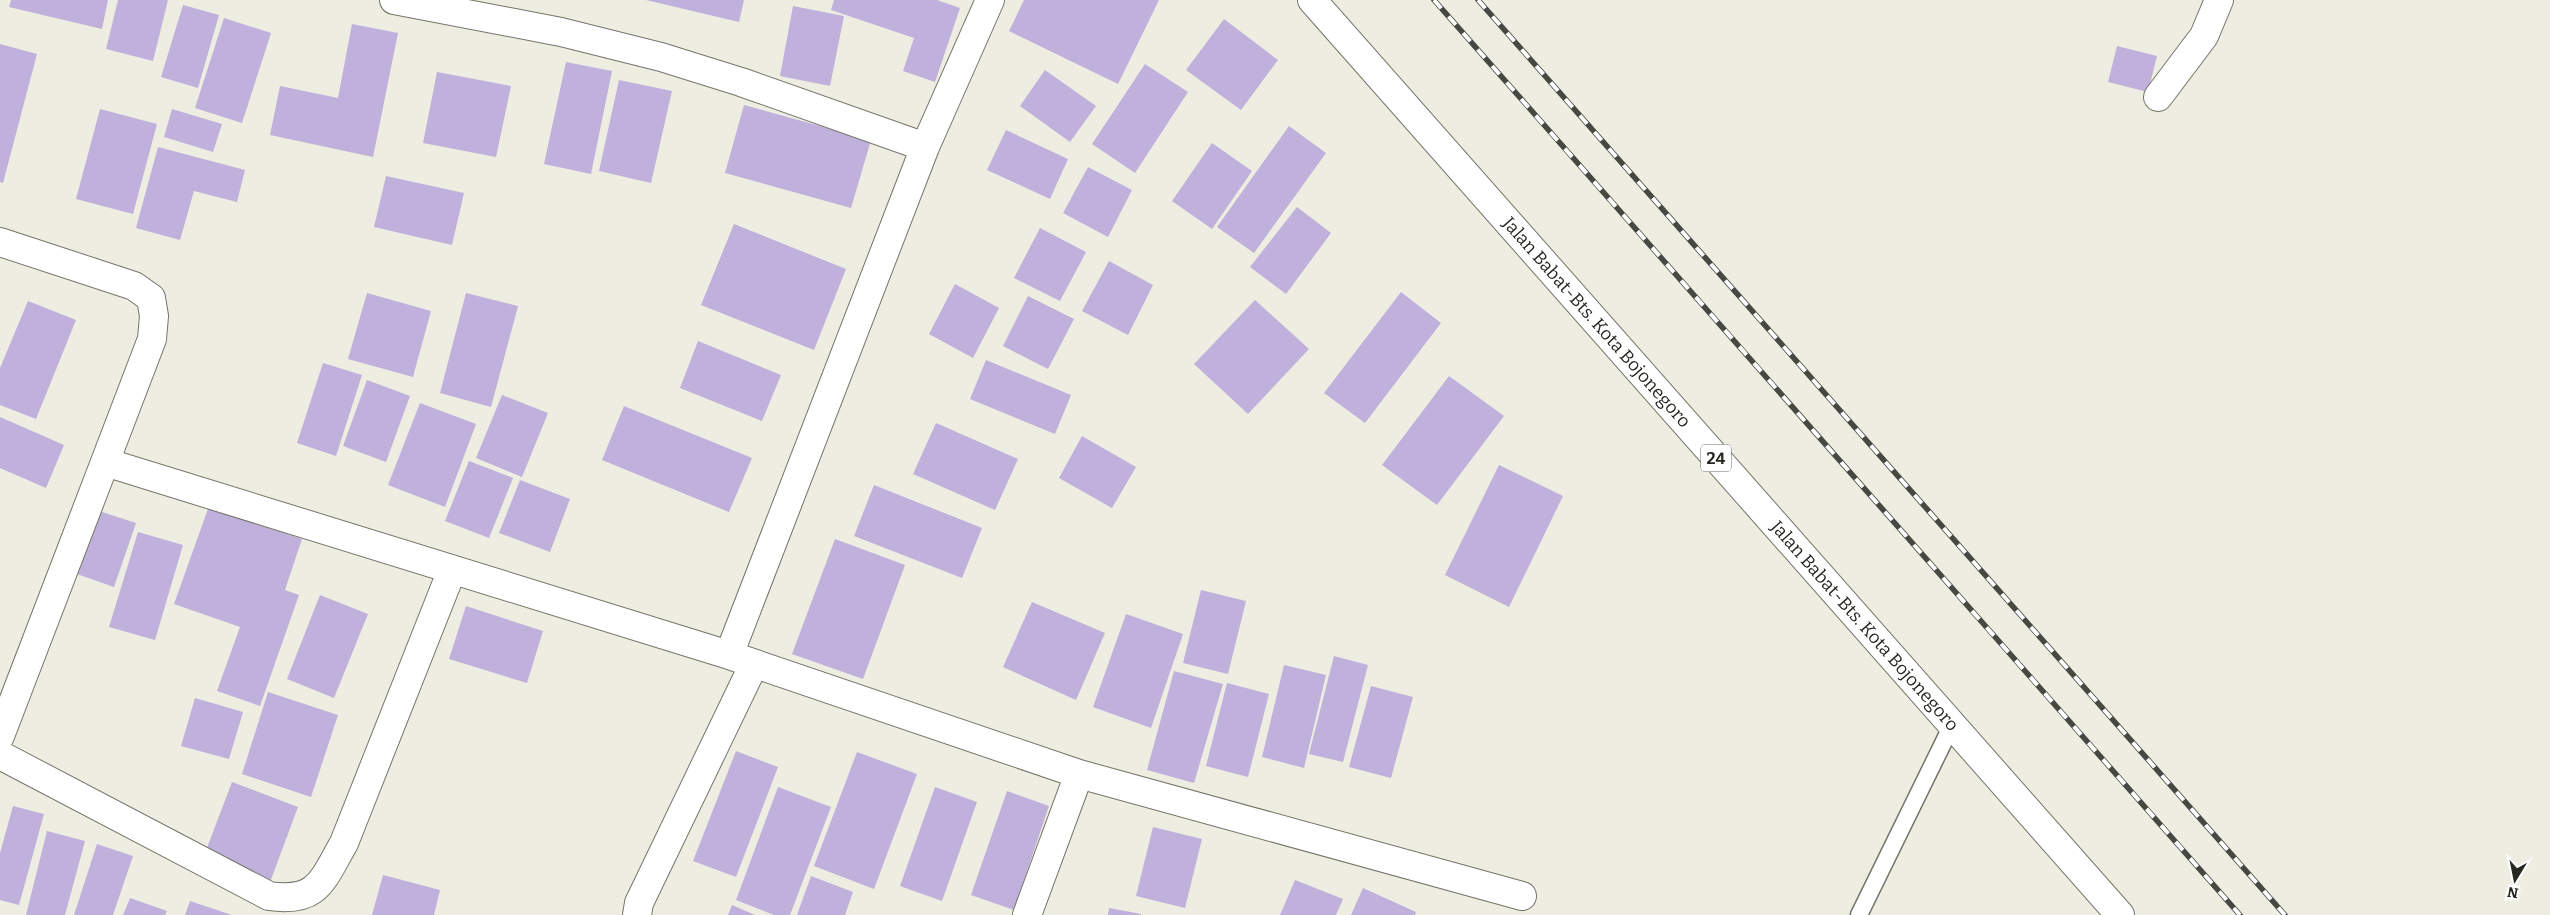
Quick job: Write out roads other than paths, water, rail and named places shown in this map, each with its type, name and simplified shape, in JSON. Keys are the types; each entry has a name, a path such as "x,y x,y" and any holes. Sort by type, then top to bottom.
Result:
{"main road":[{"path":"394,0 561,32 660,58 741,82 925,147"},
{"path":"637,915 639,903 742,659 925,147 990,0"},
{"name":"Jalan Babat-Bts. Kota Bojonegoro","path":"1312,0 2120,915"},
{"path":"2158,97 2204,36 2219,0"},
{"path":"0,242 134,286 151,298 154,316 152,339 0,736"},
{"path":"105,462 742,659 1079,774 1522,896"},
{"path":"0,755 269,896 290,899 308,895 322,880 344,843 452,570"},
{"path":"1027,915 1079,774"}],"lane":[{"path":"1858,915 1952,725"}],"railway":[{"path":"1434,0 2240,915"},
{"path":"1478,0 2285,915"}]}
